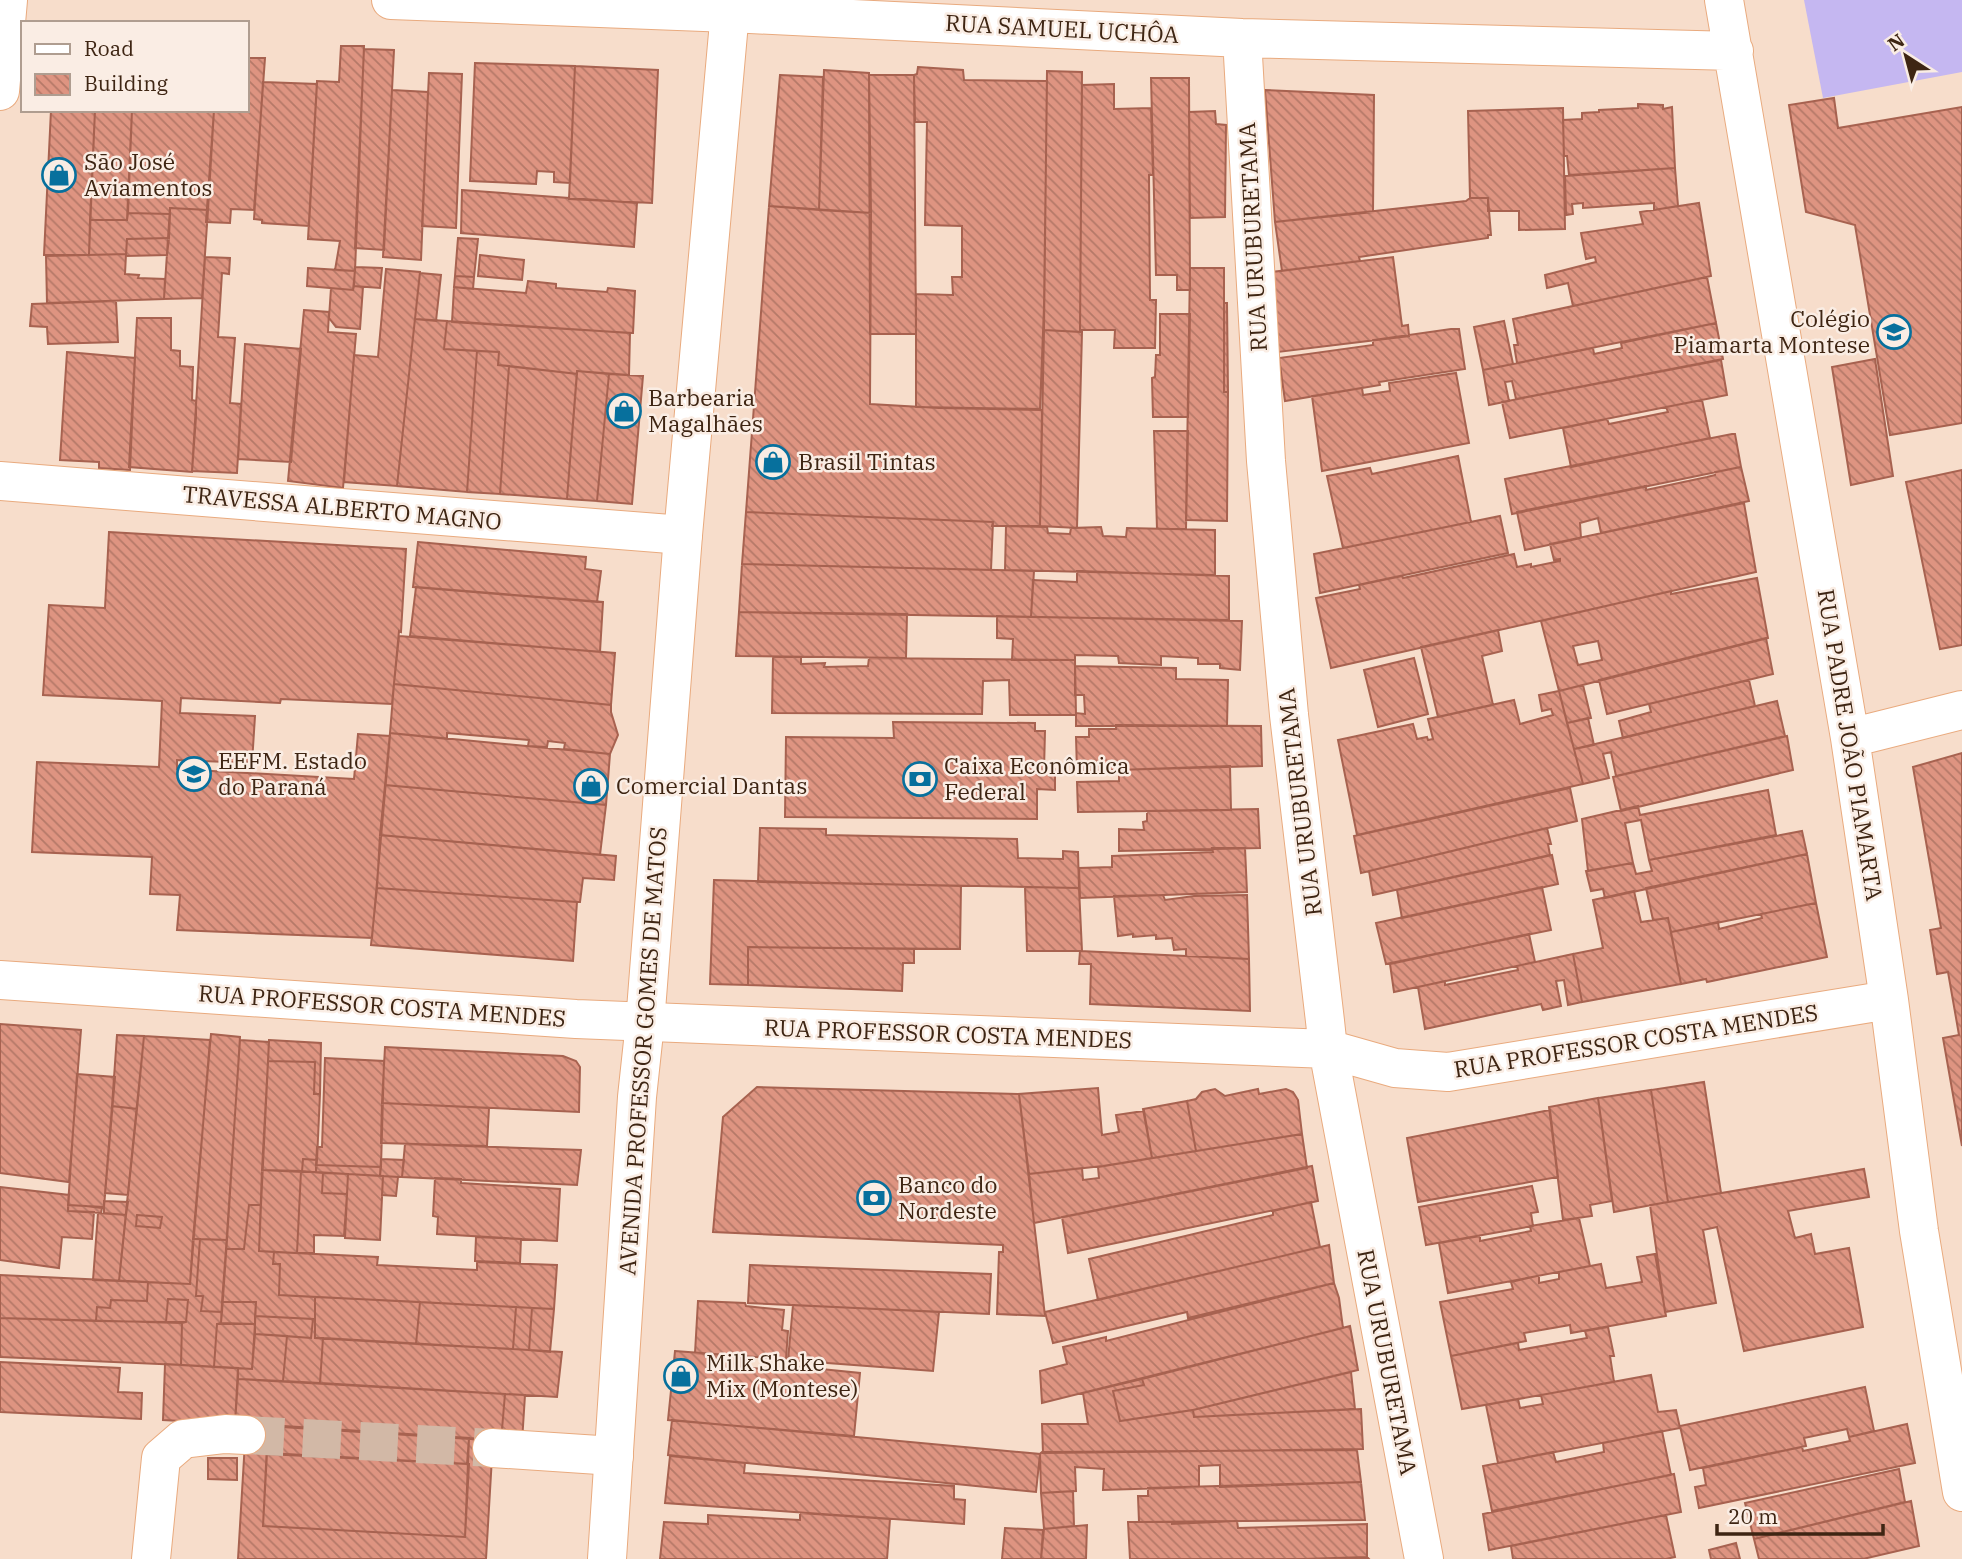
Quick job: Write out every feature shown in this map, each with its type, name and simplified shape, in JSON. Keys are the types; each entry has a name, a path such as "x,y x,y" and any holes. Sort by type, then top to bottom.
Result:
{"street":[{"path":"0,91 8,0"},
{"name":"RUA SAMUEL UCHÔA","path":"390,0 730,6 1242,38 1734,51"},
{"name":"RUA PADRE JOÃO PIAMARTA","path":"1724,0 1850,738 1889,999 1919,1231 1962,1492"},
{"name":"AVENIDA PROFESSOR GOMES DE MATOS","path":"607,1559 637,1097 730,6"},
{"name":"RUA URUBURETAMA","path":"1242,38 1266,461 1289,715 1328,1049 1423,1559"},
{"name":"TRAVESSA ALBERTO MAGNO","path":"0,481 683,535"},
{"path":"1850,738 1962,710"},
{"name":"RUA PROFESSOR COSTA MENDES","path":"0,980 645,1023 1328,1049 1395,1068 1448,1072 1889,999"},
{"path":"151,1559 160,1458 183,1438 246,1435"},
{"path":"492,1448 614,1456"}],"shaded area":[{"path":"1804,0 1962,0 1962,72 1823,98"}],"building":[{"path":"341,46 364,46 355,271 335,270 340,241 308,239 317,81 339,82"},
{"path":"364,49 394,50 384,250 355,248"},
{"path":"248,58 265,58 254,210 231,209 230,223 206,222 214,112 248,112"},
{"path":"475,63 575,66 570,183 554,182 554,172 537,171 536,184 470,181"},
{"path":"575,66 658,70 652,203 569,199"},
{"path":"918,67 963,70 964,80 1047,81 1040,409 916,407 916,294 953,295 952,277 962,277 962,226 925,225 927,122 915,122 914,75 917,74"},
{"path":"824,70 869,73 871,213 819,210"},
{"path":"1047,71 1082,72 1080,332 1044,330"},
{"path":"429,73 462,74 456,228 422,226"},
{"path":"780,75 823,77 819,210 769,206"},
{"path":"869,75 914,75 916,334 870,334"},
{"path":"1151,78 1189,78 1190,290 1177,290 1177,275 1156,275"},
{"path":"263,82 317,84 309,226 262,223 262,220 254,219"},
{"path":"1114,84 1114,109 1151,108 1153,175 1149,175 1150,300 1156,300 1155,348 1114,348 1115,330 1080,330 1082,85"},
{"path":"392,90 428,92 421,260 383,257"},
{"path":"1265,90 1374,95 1373,212 1275,222"},
{"path":"1834,98 1838,128 1962,107 1962,423 1890,435 1855,225 1806,212 1789,105"},
{"path":"1638,104 1663,105 1663,109 1672,107 1675,168 1569,175 1567,156 1564,156 1563,120 1582,119 1582,113 1599,110 1638,108"},
{"path":"1563,108 1565,229 1519,230 1519,211 1488,211 1488,198 1470,198 1468,111"},
{"path":"1215,111 1216,124 1226,125 1225,217 1190,218 1189,112"},
{"path":"51,112 95,112 89,255 44,255"},
{"path":"95,112 132,112 127,220 90,220"},
{"path":"132,112 214,112 208,210 170,208 170,214 128,213"},
{"path":"1675,168 1678,206 1654,210 1654,203 1583,208 1583,203 1572,204 1573,214 1566,215 1565,176"},
{"path":"462,190 637,203 634,247 461,233"},
{"path":"1470,198 1488,198 1491,235 1488,235 1488,238 1359,257 1360,261 1282,271 1275,222 1466,201"},
{"path":"1699,203 1711,276 1573,306 1568,283 1547,288 1545,275 1596,262 1595,257 1586,259 1581,233 1643,224 1640,212"},
{"path":"769,206 871,213 870,404 1042,410 1040,526 992,526 993,522 746,512"},
{"path":"170,208 208,210 202,298 164,299"},
{"path":"128,213 170,214 169,238 127,239 126,254 89,255 90,220 127,220"},
{"path":"169,238 167,255 126,256 127,239"},
{"path":"458,238 478,239 474,277 455,276"},
{"path":"126,254 125,274 139,275 138,278 165,279 164,299 47,303 46,256"},
{"path":"480,255 524,260 522,280 478,276"},
{"path":"205,257 230,258 229,274 222,273 218,337 235,338 230,403 241,404 237,473 192,471"},
{"path":"1393,257 1402,326 1408,325 1409,336 1278,352 1272,272"},
{"path":"355,267 382,268 380,288 354,286"},
{"path":"308,268 355,271 353,290 307,286"},
{"path":"1190,268 1224,268 1224,392 1228,392 1227,521 1186,520"},
{"path":"386,269 420,272 397,486 344,482 354,355 378,357"},
{"path":"420,273 441,275 436,321 415,319"},
{"path":"455,276 474,277 473,289 454,287"},
{"path":"1707,277 1716,323 1517,363 1514,345 1518,345 1513,319"},
{"path":"528,281 556,284 556,288 635,291 633,333 452,322 454,287 526,293"},
{"path":"354,286 363,287 360,329 336,327 329,318 331,288 353,290"},
{"path":"116,301 118,342 48,344 47,327 30,326 32,304"},
{"path":"1224,303 1227,303 1228,392 1224,392"},
{"path":"304,310 329,312 328,332 356,334 343,488 288,481"},
{"path":"1160,314 1190,314 1188,417 1153,417 1152,378 1155,377 1156,355 1160,355"},
{"path":"137,318 171,318 171,350 180,351 180,366 193,367 192,400 196,401 196,417 192,472 129,467"},
{"path":"415,319 447,321 444,349 477,351 467,492 397,486"},
{"path":"447,321 630,333 629,375 577,371 577,374 498,365 499,352 444,349"},
{"path":"1504,321 1513,364 1483,370 1474,327"},
{"path":"1716,323 1723,359 1516,399 1512,381 1505,382 1509,401 1489,405 1483,370 1593,348 1594,354 1622,348 1621,343"},
{"path":"1459,329 1465,369 1379,382 1380,385 1285,401 1279,358 1373,345 1373,340"},
{"path":"1044,330 1082,332 1077,528 1040,526"},
{"path":"245,344 301,349 291,462 238,459"},
{"path":"477,351 499,352 498,365 509,366 500,494 467,492"},
{"path":"67,352 135,358 130,470 99,468 99,462 60,460"},
{"path":"1875,359 1893,476 1851,485 1832,367"},
{"path":"1721,360 1727,395 1510,438 1502,402"},
{"path":"509,366 577,374 567,499 500,494"},
{"path":"577,371 609,374 597,501 567,499"},
{"path":"1456,373 1469,443 1322,471 1312,396 1362,388 1363,395 1390,391 1389,383"},
{"path":"609,374 643,376 632,504 597,501"},
{"path":"1702,400 1710,438 1571,467 1563,428 1607,419 1609,424 1668,412 1666,407"},
{"path":"1154,431 1188,431 1186,529 1157,529"},
{"path":"1735,434 1741,467 1512,514 1505,479"},
{"path":"1458,456 1471,522 1343,548 1327,476 1370,468 1372,474"},
{"path":"1741,467 1749,501 1601,533 1598,518 1580,523 1581,538 1525,550 1517,512 1646,486 1646,490"},
{"path":"1962,470 1962,645 1940,649 1906,482"},
{"path":"1744,503 1756,572 1331,668 1316,598 1360,589 1359,585 1514,554 1517,567 1560,561 1554,560 1550,544"},
{"path":"746,512 993,522 991,570 742,564"},
{"path":"1500,516 1508,553 1320,593 1314,554"},
{"path":"1006,526 1047,527 1048,533 1070,534 1071,528 1101,527 1103,536 1126,537 1127,528 1215,530 1215,575 1005,570"},
{"name":"EEFM. Estado do Paraná","path":"109,532 406,549 401,632 399,631 392,704 281,699 280,703 181,698 180,713 255,716 252,763 177,760 177,769 354,779 358,734 390,736 372,938 177,930 180,895 150,894 152,857 32,852 37,762 159,767 162,701 43,695 49,605 105,608"},
{"path":"418,542 586,557 585,569 601,571 597,602 413,587"},
{"path":"742,564 1034,571 1031,617 739,612"},
{"path":"1077,571 1229,576 1229,620 1031,617 1033,580 1077,582"},
{"path":"1757,578 1768,638 1559,691 1541,621 1671,591 1671,594","holes":["1598,641 1602,660 1578,665 1573,646"]},
{"path":"416,587 603,602 600,652 410,636"},
{"path":"739,612 907,614 906,658 736,656"},
{"path":"997,616 1242,621 1240,670 1220,668 1220,664 1198,664 1198,658 1161,656 1161,665 1119,663 1118,656 1075,655 1075,660 1012,660 1013,639 997,638"},
{"path":"1498,630 1502,651 1482,656 1493,705 1438,717 1421,647"},
{"path":"399,636 615,653 611,705 394,684"},
{"path":"1766,638 1773,674 1607,714 1599,680"},
{"path":"773,657 801,657 801,664 825,663 824,667 868,666 869,658 1075,660 1076,715 1010,715 1009,680 983,681 982,714 772,713"},
{"path":"1414,658 1428,714 1378,727 1364,670"},
{"path":"1075,666 1176,668 1176,679 1228,680 1227,726 1076,726 1076,713 1085,714 1084,695 1075,695"},
{"path":"1749,680 1755,706 1623,738 1619,721 1651,712 1649,704"},
{"path":"394,684 611,705 618,735 610,754 564,749 565,743 548,741 547,747 528,746 529,740 447,733 447,739 390,733"},
{"path":"1583,685 1591,718 1567,723 1559,691"},
{"path":"1559,691 1583,784 1357,835 1338,740 1413,724 1417,739 1433,739 1428,719 1514,700 1520,724 1553,715 1551,709 1542,711 1539,695"},
{"path":"1777,701 1785,736 1616,776 1611,752 1603,754 1609,778 1583,784 1574,749"},
{"path":"1588,718 1594,745 1574,749 1567,723"},
{"name":"Caixa Econômica Federal","path":"893,722 1035,723 1035,731 1045,731 1044,770 1055,769 1055,790 1037,789 1037,819 785,817 786,737 894,738"},
{"path":"1116,725 1261,726 1262,766 1077,771 1076,737 1089,737 1089,729 1116,729"},
{"path":"390,733 610,754 606,805 385,785"},
{"path":"1787,736 1793,770 1621,811 1613,777"},
{"path":"1962,753 1962,1146 1943,1038 1959,1035 1948,972 1937,974 1930,930 1941,928 1913,767"},
{"path":"1230,766 1231,810 1078,812 1077,782 1119,781 1119,770"},
{"path":"385,785 606,805 600,855 380,835"},
{"path":"1570,788 1577,821 1361,873 1354,836"},
{"path":"1768,790 1776,835 1649,860 1641,820 1625,823 1633,863 1588,871 1582,819 1638,806 1640,815"},
{"path":"1258,809 1260,848 1119,851 1119,829 1144,830 1143,822 1147,821 1147,811"},
{"path":"760,828 826,829 826,835 1017,839 1018,858 1063,859 1063,851 1078,852 1079,888 758,882"},
{"path":"1547,828 1551,844 1548,844 1550,855 1373,895 1369,871"},
{"path":"1802,831 1807,854 1605,898 1603,889 1591,891 1586,871 1633,863 1636,874 1652,871 1649,860"},
{"path":"380,835 616,856 614,880 583,878 580,902 377,888"},
{"path":"1212,848 1245,848 1247,892 1080,898 1079,868 1112,867 1112,856 1213,852"},
{"path":"1807,854 1816,903 1671,932 1668,918 1653,920 1646,888"},
{"path":"1552,855 1558,884 1402,918 1397,890"},
{"path":"714,880 961,886 960,949 748,947 748,985 710,984"},
{"path":"1025,887 1079,888 1082,951 1027,951"},
{"path":"1542,887 1551,930 1386,964 1376,923"},
{"path":"377,888 577,902 573,961 371,945"},
{"path":"1634,891 1641,922 1668,918 1681,984 1582,1002 1573,954 1603,948 1593,900"},
{"path":"1163,895 1165,900 1194,896 1247,895 1249,959 1186,956 1186,949 1174,950 1172,938 1156,939 1156,935 1133,937 1133,934 1118,936 1114,896"},
{"path":"1816,903 1827,957 1707,982 1706,979 1681,984 1671,932 1718,922 1719,929 1762,918 1761,914"},
{"path":"1529,934 1535,962 1394,992 1390,964"},
{"path":"748,947 914,949 914,963 903,963 902,991 748,985"},
{"path":"1080,951 1249,959 1250,1011 1090,1004 1091,964 1079,964"},
{"path":"1573,954 1582,1002 1568,1005 1564,980 1556,981 1561,1006 1543,1010 1541,1004 1425,1029 1418,987 1445,981 1445,985 1518,970 1517,966"},
{"path":"0,1024 81,1030 69,1182 0,1173"},
{"path":"211,1034 240,1037 227,1240 193,1239"},
{"path":"117,1035 144,1036 137,1109 112,1106"},
{"path":"144,1036 210,1040 190,1284 119,1281","holes":["137,1215 162,1217 160,1228 136,1226"]},
{"path":"240,1040 269,1042 261,1205 249,1205 244,1249 226,1249"},
{"path":"269,1040 321,1043 320,1094 314,1094 315,1062 268,1061"},
{"path":"385,1047 563,1056 576,1061 580,1067 579,1112 382,1103"},
{"path":"325,1058 384,1061 381,1167 316,1165 317,1147 322,1147"},
{"path":"268,1061 315,1062 314,1094 320,1094 317,1160 303,1159 302,1172 262,1170"},
{"path":"77,1074 115,1077 104,1207 68,1205"},
{"path":"1704,1082 1721,1193 1668,1202 1651,1090"},
{"name":"Banco do Nordeste","path":"757,1087 1019,1094 1045,1316 997,1314 999,1252 1003,1252 1003,1245 713,1232 723,1117"},
{"path":"1098,1088 1102,1135 1119,1132 1116,1115 1144,1111 1152,1158 1029,1174 1019,1094"},
{"path":"1215,1089 1225,1096 1258,1089 1259,1094 1286,1089 1293,1092 1298,1100 1302,1134 1196,1151 1187,1101 1196,1099 1202,1092"},
{"path":"1651,1090 1668,1202 1614,1212 1598,1098"},
{"path":"1598,1098 1612,1201 1590,1205 1592,1216 1563,1220 1549,1107"},
{"path":"1187,1101 1196,1151 1152,1158 1143,1109"},
{"path":"382,1103 489,1108 487,1146 381,1143"},
{"path":"112,1106 137,1109 128,1195 105,1193"},
{"path":"1550,1110 1558,1177 1418,1202 1407,1138"},
{"path":"1302,1134 1307,1168 1034,1223 1029,1174 1082,1168 1083,1180 1099,1178 1098,1167"},
{"path":"405,1144 581,1150 577,1185 402,1177"},
{"path":"303,1159 317,1160 316,1172 302,1172"},
{"path":"381,1159 404,1160 402,1177 380,1176"},
{"path":"316,1165 381,1167 380,1176 316,1172"},
{"path":"1312,1166 1318,1201 1068,1253 1062,1217"},
{"path":"1864,1169 1869,1197 1788,1211 1795,1238 1811,1234 1815,1254 1849,1248 1863,1327 1744,1351 1717,1227 1703,1230 1716,1303 1665,1312 1650,1205"},
{"path":"262,1170 301,1171 297,1253 259,1251"},
{"path":"301,1171 323,1173 322,1193 347,1194 344,1236 314,1235 314,1253 297,1253"},
{"path":"323,1173 348,1174 347,1194 322,1193"},
{"path":"348,1174 383,1176 380,1240 345,1238"},
{"path":"383,1176 398,1177 396,1196 382,1195"},
{"path":"435,1178 461,1179 461,1183 560,1189 557,1241 437,1234 438,1217 433,1216"},
{"path":"1532,1186 1538,1212 1531,1213 1533,1226 1426,1245 1419,1207"},
{"path":"0,1187 69,1195 68,1211 94,1212 92,1239 62,1237 59,1268 0,1260"},
{"path":"104,1201 128,1202 126,1215 104,1213"},
{"path":"1311,1202 1320,1247 1098,1300 1089,1259 1273,1215 1273,1211"},
{"path":"68,1205 102,1208 101,1213 68,1211"},
{"path":"249,1205 261,1205 259,1251 274,1252 273,1264 280,1264 279,1295 315,1297 315,1338 323,1338 320,1383 283,1381 287,1336 311,1338 313,1319 255,1316 256,1302 222,1302 226,1249 244,1249"},
{"path":"98,1213 126,1215 119,1281 93,1280"},
{"path":"137,1215 162,1217 160,1228 136,1226"},
{"path":"1579,1218 1590,1266 1448,1293 1439,1243 1480,1236 1480,1241 1531,1231 1530,1226"},
{"path":"476,1237 521,1239 520,1263 475,1261"},
{"path":"193,1239 200,1239 196,1296 203,1296 201,1311 222,1312 221,1323 217,1324 214,1367 181,1365 182,1323 186,1322 188,1300 168,1299 166,1322 96,1321 97,1307 110,1308 111,1300 147,1301 148,1282 190,1284"},
{"path":"200,1239 227,1240 222,1312 201,1311 203,1296 196,1296"},
{"path":"1329,1245 1334,1283 1188,1318 1187,1312 1053,1343 1045,1312"},
{"path":"274,1252 378,1257 377,1265 477,1270 477,1262 557,1265 554,1309 279,1295 280,1264 273,1264"},
{"path":"1655,1254 1666,1316 1571,1333 1570,1325 1524,1333 1526,1341 1451,1356 1440,1302 1513,1289 1511,1282 1537,1276 1539,1283 1559,1279 1559,1272 1601,1264 1606,1288 1642,1282 1637,1257"},
{"path":"750,1265 991,1274 989,1314 748,1303"},
{"path":"0,1275 148,1282 147,1301 111,1300 110,1308 97,1307 96,1321 0,1318"},
{"path":"1334,1283 1343,1328 1042,1403 1040,1371 1067,1364 1063,1347 1106,1337 1106,1341"},
{"path":"315,1297 420,1302 416,1344 315,1338"},
{"path":"168,1299 188,1300 186,1322 166,1322"},
{"path":"698,1301 745,1303 746,1306 784,1310 782,1330 788,1331 786,1359 695,1353"},
{"path":"222,1302 256,1302 255,1324 221,1323"},
{"path":"420,1302 516,1307 513,1349 416,1344"},
{"path":"793,1305 939,1312 933,1371 788,1360"},
{"path":"516,1307 532,1308 529,1350 513,1349"},
{"path":"532,1308 554,1309 550,1352 529,1350"},
{"path":"255,1316 313,1319 311,1338 255,1334"},
{"path":"0,1318 182,1323 181,1365 0,1357"},
{"path":"217,1324 255,1324 252,1369 214,1367"},
{"path":"1350,1326 1358,1370 1193,1410 1120,1421 1113,1391 1144,1385 1142,1379"},
{"path":"1608,1327 1614,1356 1610,1356 1614,1382 1462,1409 1451,1356 1518,1343 1519,1350 1587,1338 1585,1331"},
{"path":"255,1334 287,1336 283,1381 238,1379 238,1368 252,1369"},
{"path":"323,1338 562,1352 557,1397 320,1383"},
{"path":"675,1351 740,1356 740,1367 791,1371 792,1366 860,1373 854,1436 668,1420"},
{"path":"0,1362 120,1368 118,1392 142,1393 141,1419 0,1412"},
{"path":"165,1364 238,1368 235,1424 163,1420"},
{"path":"1351,1372 1355,1409 1194,1417 1193,1410"},
{"path":"1651,1375 1658,1412 1676,1410 1680,1428 1498,1463 1486,1405 1518,1399 1520,1408 1543,1404 1541,1395"},
{"path":"238,1379 505,1394 501,1441 235,1424"},
{"path":"1142,1379 1144,1385 1113,1391 1120,1421 1193,1410 1194,1417 1361,1409 1363,1449 1043,1453 1042,1424 1088,1424 1083,1393"},
{"path":"1865,1387 1874,1431 1849,1437 1847,1429 1804,1438 1806,1446 1690,1470 1680,1426"},
{"path":"505,1394 525,1395 522,1442 501,1441"},
{"path":"672,1420 1040,1454 1036,1492 668,1455"},
{"path":"1907,1424 1915,1463 1699,1508 1695,1487 1706,1485 1703,1468 1802,1447 1803,1451 1850,1441 1849,1437"},
{"path":"246,1425 268,1425 263,1526 465,1537 469,1438 493,1440 486,1559 238,1559"},
{"path":"268,1425 469,1438 467,1464 267,1454"},
{"path":"1662,1431 1671,1475 1492,1511 1483,1466 1553,1452 1556,1462 1604,1452 1603,1443"},
{"path":"1357,1450 1361,1482 1220,1487 1220,1465 1199,1466 1199,1487 1103,1490 1104,1469 1075,1467 1076,1491 1041,1493 1042,1452"},
{"path":"267,1453 469,1464 465,1537 263,1526"},
{"path":"670,1456 745,1463 744,1473 954,1486 954,1499 965,1500 964,1524 665,1503"},
{"path":"208,1458 237,1458 237,1480 208,1479"},
{"path":"1899,1469 1905,1502 1754,1539 1745,1503"},
{"path":"1674,1474 1681,1512 1489,1550 1483,1514"},
{"path":"1361,1482 1365,1520 1139,1522 1138,1496 1148,1496 1148,1488"},
{"path":"1073,1491 1074,1526 1044,1529 1041,1493"},
{"path":"1911,1501 1919,1546 1863,1559 1759,1559 1754,1539"},
{"path":"800,1513 890,1519 887,1559 660,1559 664,1522 708,1524 708,1515 800,1520"},
{"path":"1666,1515 1675,1557 1513,1559 1511,1546"},
{"path":"1237,1521 1238,1528 1367,1524 1367,1557 1130,1559 1128,1522 1172,1524"},
{"path":"1087,1525 1086,1559 1041,1559 1044,1529"},
{"path":"1005,1528 1043,1530 1041,1559 1002,1559"},
{"path":"1736,1543 1740,1559 1711,1559 1709,1550"},
{"path":"1367,1557 1369,1559 1309,1559"}],"tunnel":[{"path":"246,1435 492,1448"}],"place":[{"name":"São José Aviamentos","path":"59,175"},
{"name":"Colégio Piamarta Montese","path":"1894,332"},
{"name":"Barbearia Magalhães","path":"624,411"},
{"name":"Brasil Tintas","path":"773,462"},
{"name":"EEFM. Estado do Paraná","path":"194,774"},
{"name":"Caixa Econômica Federal","path":"920,779"},
{"name":"Comercial Dantas","path":"591,786"},
{"name":"Banco do Nordeste","path":"874,1198"},
{"name":"Milk Shake Mix (Montese)","path":"681,1376"}]}
